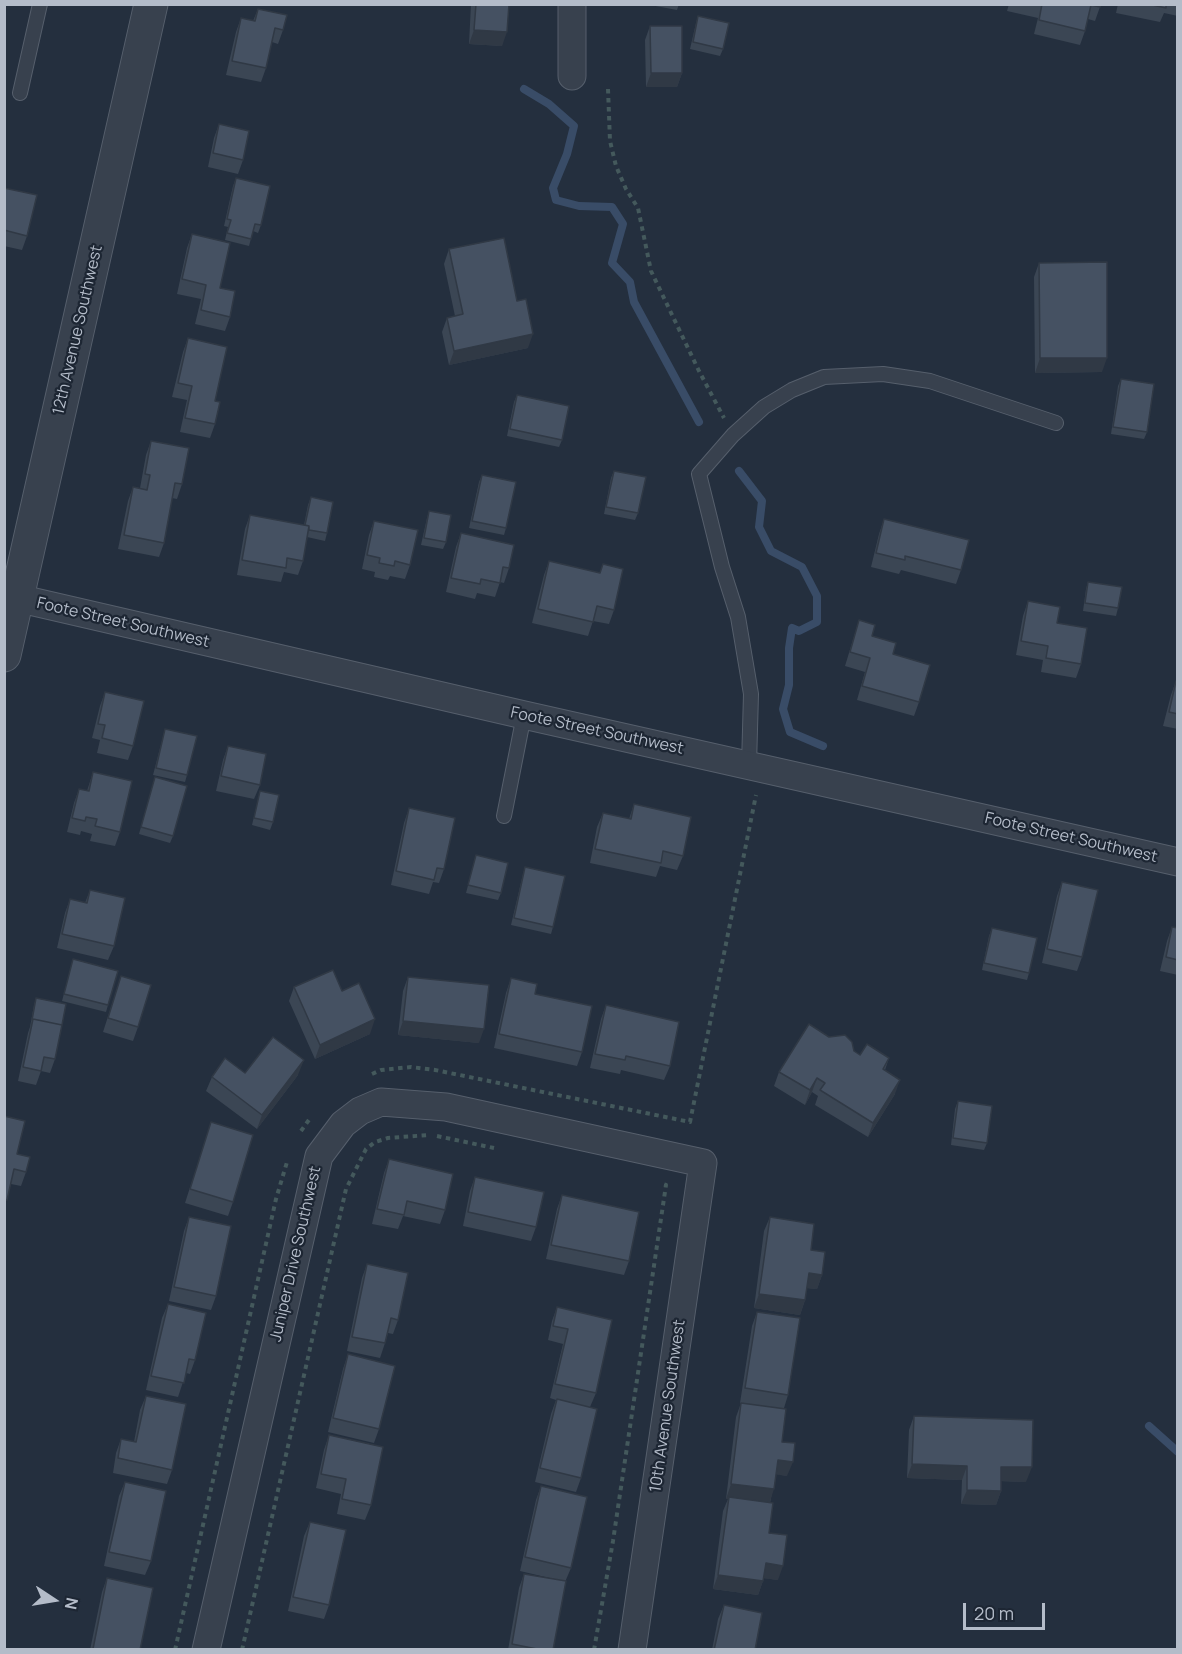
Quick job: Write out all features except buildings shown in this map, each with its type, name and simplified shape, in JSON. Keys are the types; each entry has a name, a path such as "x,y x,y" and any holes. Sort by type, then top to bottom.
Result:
{"street":[{"name":"12th Avenue Southwest","path":"4,655 15,583 151,4"},
{"path":"572,4 572,76"},
{"name":"Foote Street Southwest","path":"15,583 524,716 1178,862"},
{"name":"Juniper Drive Southwest","path":"206,1650 319,1156 343,1124 360,1111 381,1102 446,1107 703,1163"},
{"name":"10th Avenue Southwest","path":"633,1650 703,1163"}],"lane":[{"path":"20,93 40,4"},
{"path":"755,766 751,694 740,628 699,474 733,435 764,408 792,390 824,377 883,374 930,381 1056,423"},
{"path":"504,816 524,716"}],"path":[{"path":"608,89 610,141 620,173 638,208 651,271 733,435"},
{"path":"371,1074 381,1070 411,1067 435,1070 690,1122 755,766"},
{"path":"299,1135 312,1116"},
{"path":"242,1650 346,1189 356,1167 366,1149 375,1142 388,1138 432,1135 502,1150"},
{"path":"175,1650 276,1199 289,1157"},
{"path":"594,1650 613,1541 666,1185 654,1182"}],"waterway":[{"path":"524,89 549,104 574,126 567,154 553,188 556,200 579,206 612,207 623,224 612,263 630,282 634,302 699,422"},
{"path":"739,471 762,501 759,527 771,551 802,567 817,596 817,622 799,631 792,628 789,648 789,685 783,709 790,732 823,746"},
{"path":"1149,1426 1178,1452"}]}
